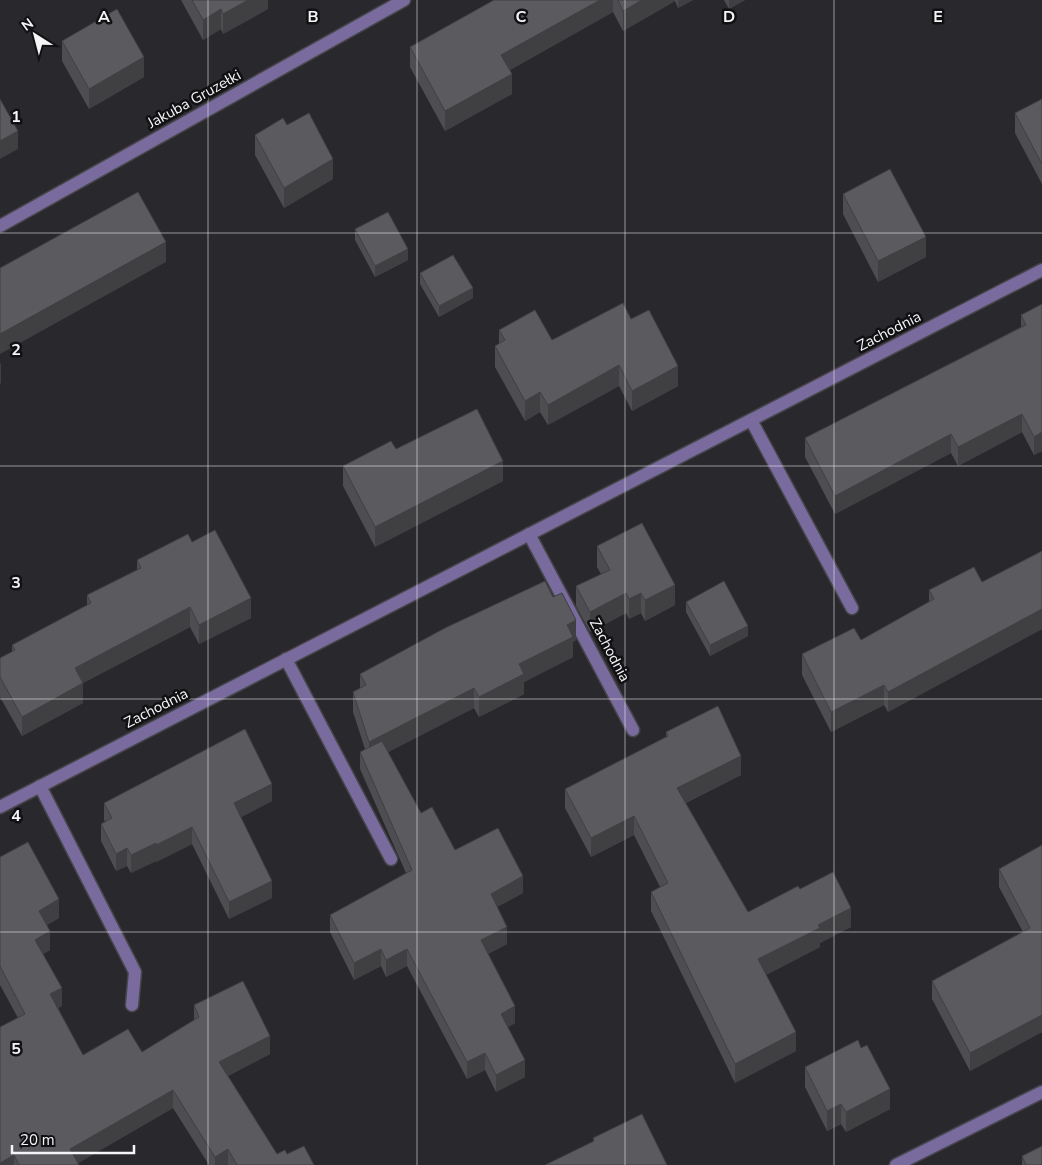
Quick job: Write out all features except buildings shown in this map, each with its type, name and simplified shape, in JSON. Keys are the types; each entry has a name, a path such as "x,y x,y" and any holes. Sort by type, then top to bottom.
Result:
{"street":[{"name":"Jakuba Gruzełki","path":"0,226 404,0"},
{"name":"Zachodnia","path":"0,806 1042,270"},
{"path":"751,420 852,608"},
{"name":"Zachodnia","path":"529,534 633,730"},
{"path":"286,659 391,859"},
{"path":"40,786 135,972 132,1005"},
{"path":"896,1165 1042,1092"}]}
